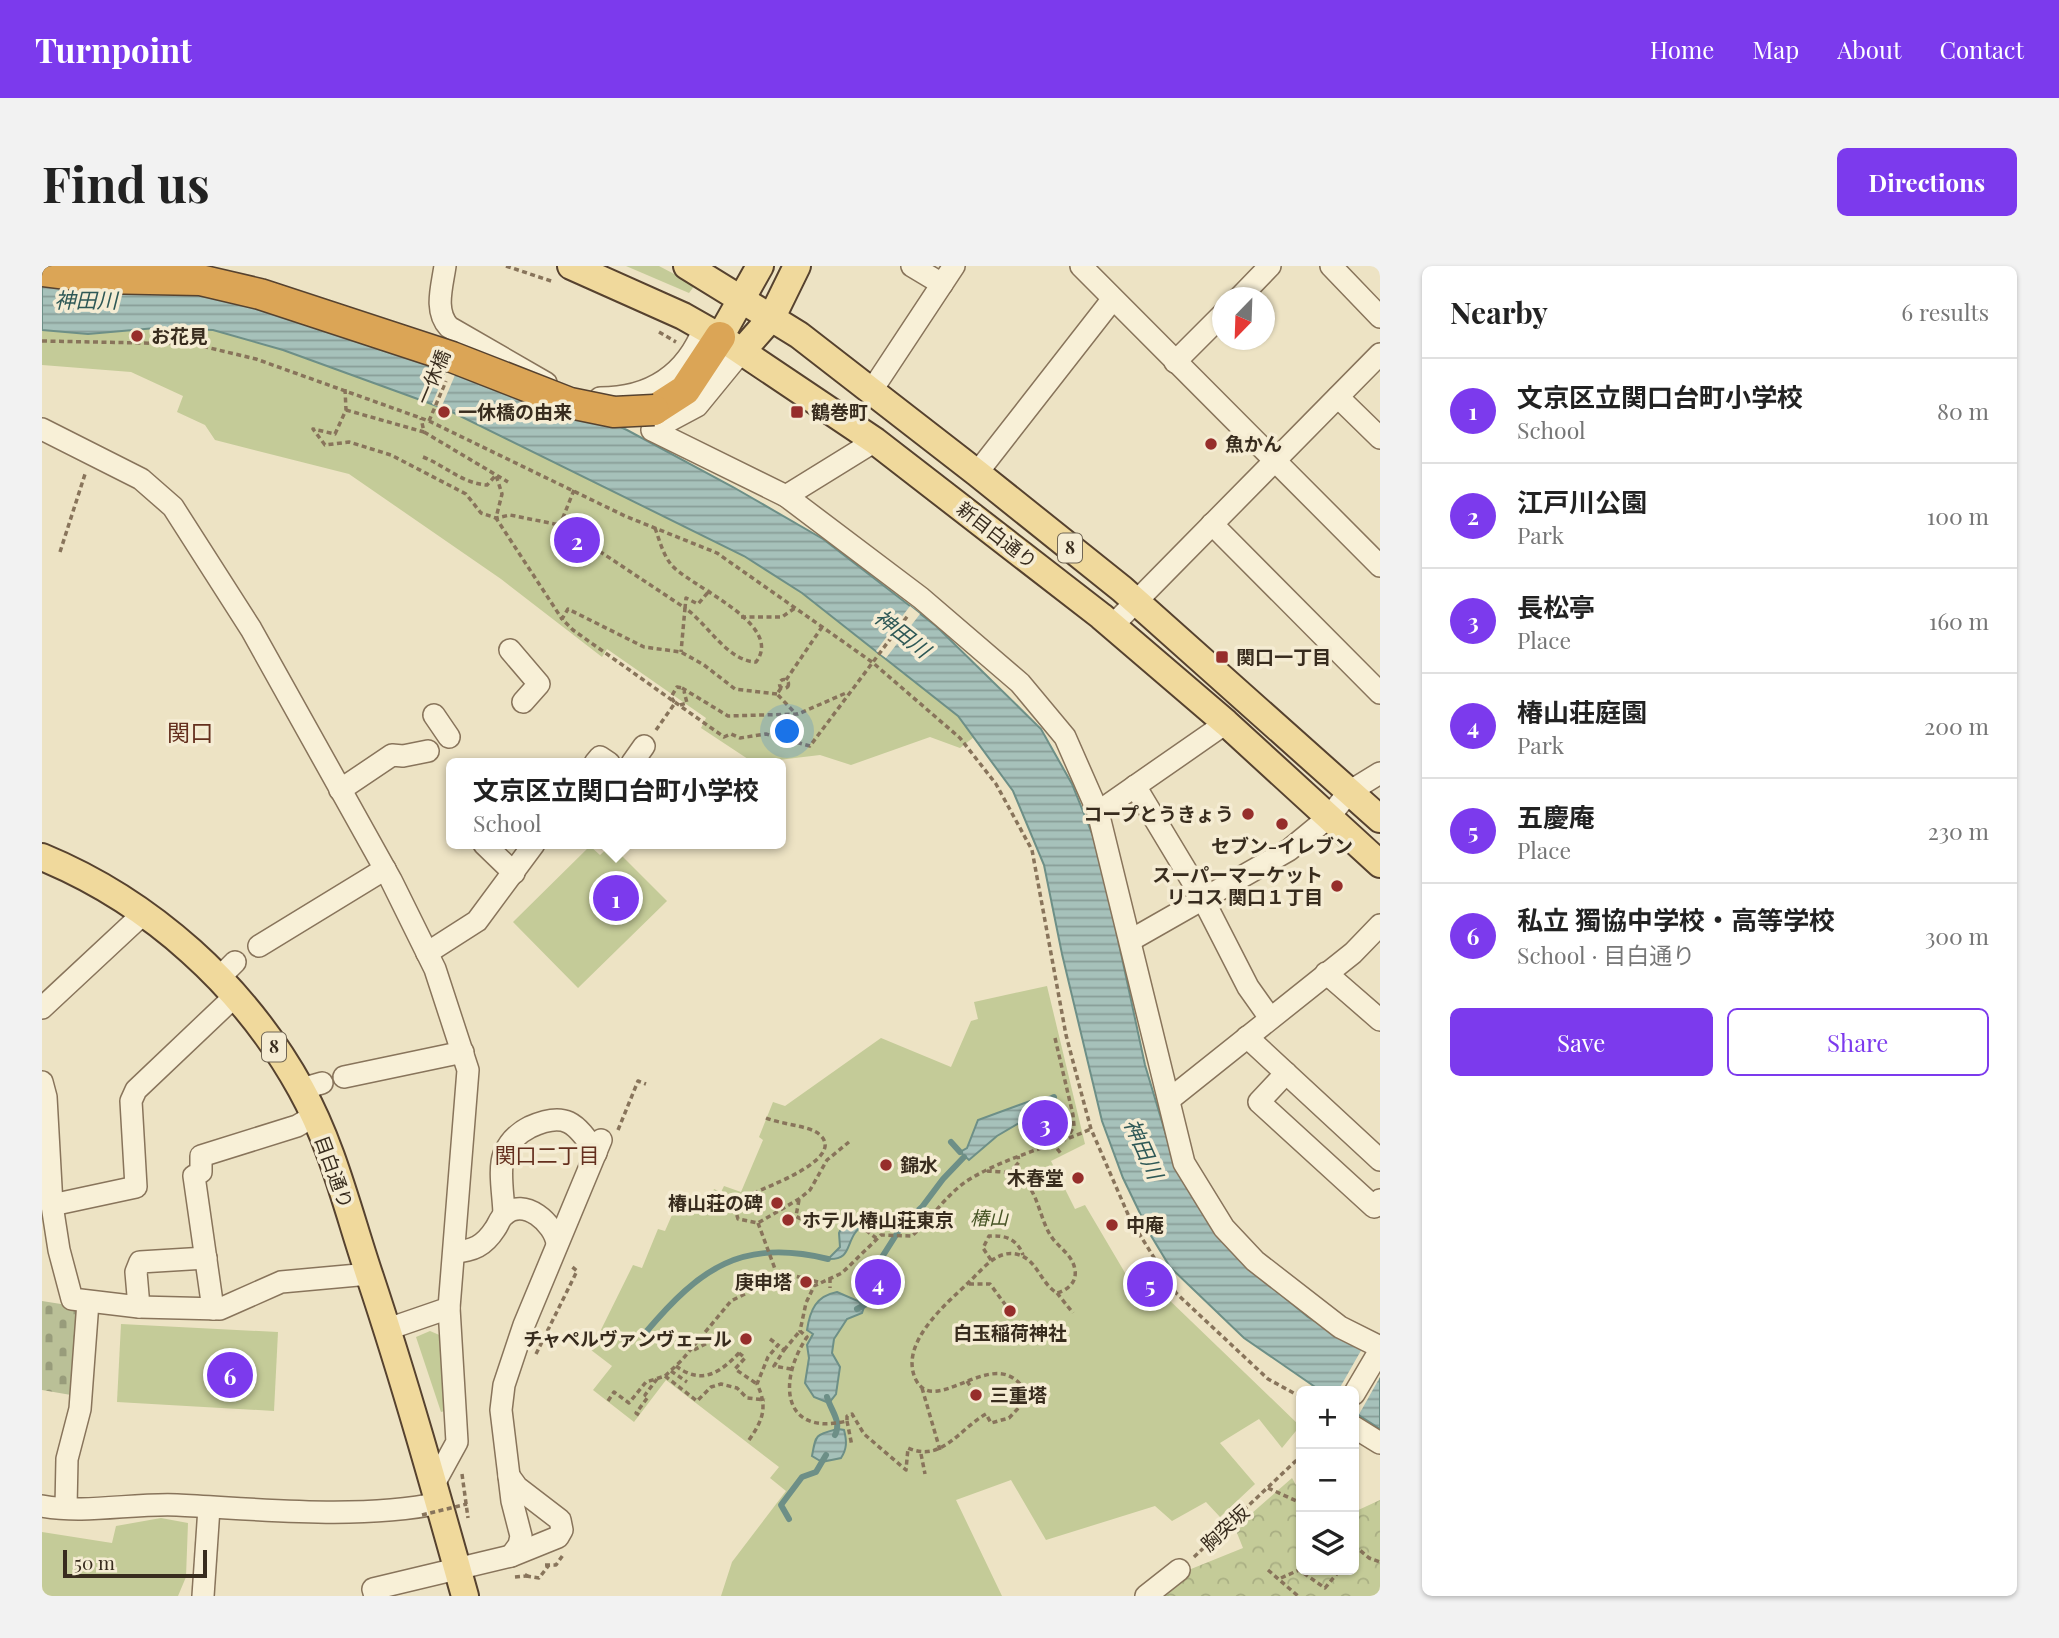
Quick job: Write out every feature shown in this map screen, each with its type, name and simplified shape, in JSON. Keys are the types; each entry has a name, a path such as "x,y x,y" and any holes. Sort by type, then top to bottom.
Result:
{"highway":[{"path":"42,271 99,278 212,283 260,294 452,357 570,403 614,412 654,410 685,390 722,339"}],"main road":[{"name":"新目白通り","path":"571,266 722,339 875,441 1112,626 1226,723 1380,864"},
{"name":"新目白通り","path":"687,266 772,317 872,390 977,473 1136,601 1380,819"},
{"path":"722,339 760,266"},
{"path":"722,339 772,317 797,266"},
{"name":"目白通り","path":"42,857 94,881 144,913 230,979 261,1027 312,1086 314,1116 388,1329 432,1500 458,1569 465,1596"}],"street":[{"path":"445,266 439,312 449,327 546,383 595,398 618,398 656,388 682,366 722,339"},
{"path":"912,266 942,284"},
{"path":"872,390 954,266"},
{"path":"1081,266 1380,566"},
{"path":"1250,287 1270,266"},
{"path":"1331,266 1380,317"},
{"path":"977,473 1112,300"},
{"path":"1175,362 1212,325"},
{"path":"722,339 697,406 652,430 786,496 921,598 1020,683 1065,737 1098,811 1184,1163 1224,1227 1255,1261 1340,1327 1379,1350 1359,1386"},
{"path":"1112,626 1380,354"},
{"path":"1338,397 1380,438"},
{"path":"42,429 141,480 173,507 251,629 385,869 427,953 463,1052 468,1087 449,1308 457,1442 432,1500 414,1508 353,1510 176,1505 42,1506"},
{"path":"786,496 875,441"},
{"path":"1212,524 1380,693"},
{"path":"510,650 539,684 523,702"},
{"path":"434,715 449,737"},
{"path":"1098,811 1226,723"},
{"path":"340,790 392,755 403,756 428,751"},
{"path":"1131,940 1289,850 1329,817 1349,792 1380,773"},
{"path":"1135,786 1203,899 1248,987 1270,1018"},
{"path":"489,849 514,873"},
{"path":"427,953 477,921 531,849"},
{"path":"259,946 385,869"},
{"path":"42,1008 144,913"},
{"path":"1170,1099 1353,953 1380,925"},
{"path":"1326,973 1380,1020"},
{"path":"49,1200 136,1187 131,1101 136,1090 230,979"},
{"path":"1247,1037 1380,1160"},
{"path":"344,1077 463,1052"},
{"path":"1286,1073 1259,1102 1374,1207 1380,1200"},
{"path":"42,1082 46,1097 49,1200 72,1299 139,1307 220,1309 281,1282 369,1274"},
{"path":"213,1308 194,1176 201,1172 201,1156 297,1126 314,1116"},
{"path":"504,1215 503,1156 518,1133 550,1118 568,1122 603,1145 524,1325 504,1385 501,1410 509,1476 521,1536 519,1545 510,1556"},
{"path":"454,1252 471,1251 483,1244 504,1215 517,1209 531,1212 550,1224 558,1244"},
{"path":"139,1307 136,1272 140,1262 206,1258"},
{"path":"66,1507 67,1459 80,1409 89,1302"},
{"path":"388,1329 449,1308"},
{"path":"1359,1430 1380,1443"},
{"path":"375,1596 373,1589 510,1556 558,1537 562,1530 560,1520 517,1487 509,1476"},
{"path":"203,1596 209,1508"},
{"path":"1146,1596 1180,1570"}],"path":[{"path":"42,341 193,344 256,359 429,421 655,528 717,553 872,662 960,738 996,783 1032,850 1066,1035 1091,1129 1130,1219 1176,1293 1268,1379 1296,1394"},
{"name":"一休橋","path":"429,421 449,374"},
{"path":"345,389 346,410 335,434 313,429 325,445 349,442 391,455 466,494 481,513 496,518 510,515 560,525 698,617 735,656 756,662 761,656 760,638 710,590 670,565 655,528"},
{"path":"346,410 424,432 508,482"},
{"path":"421,418 424,432"},
{"path":"423,457 464,481 487,485 496,475"},
{"path":"496,475 502,494 496,518 562,619 724,737 731,734 740,737 766,734 810,746 921,598"},
{"path":"60,552 84,477"},
{"path":"560,525 574,490"},
{"path":"559,510 565,513"},
{"path":"681,652 686,598 698,604 710,590"},
{"path":"741,617 782,617 796,608"},
{"path":"562,619 568,609 644,647 681,652 704,665 735,689 776,694 796,714"},
{"path":"776,694 781,688 780,680 786,680 822,627"},
{"path":"682,688 688,696 687,703 683,706 675,703 671,697 677,687 682,688 728,716 796,714 849,691"},
{"path":"666,716 675,703"},
{"path":"1055,1038 1073,1115 1074,1126 1068,1137"},
{"path":"603,1145 638,1081 646,1084"},
{"path":"766,1118 783,1125 817,1132 822,1138 822,1147 816,1160 800,1174 753,1194 739,1204 736,1212 738,1219 758,1223 799,1199 810,1190 827,1160 849,1142"},
{"path":"799,1199 796,1216 803,1221 819,1223 846,1215 876,1238 912,1236 949,1196 969,1180 1018,1156 1091,1129"},
{"path":"1037,1132 1040,1147"},
{"path":"1052,1142 1062,1155"},
{"path":"1010,1173 1019,1162 1018,1156"},
{"path":"987,1171 1010,1173 1020,1178 1030,1189 1053,1238 1072,1261 1076,1272 1073,1283 1066,1290 1057,1293"},
{"path":"758,1223 778,1275"},
{"path":"991,1261 983,1248 989,1236 1010,1237 1019,1245 1024,1257"},
{"path":"791,1369 774,1366 800,1331 806,1303 819,1283 842,1273 861,1257 876,1238"},
{"path":"940,1450 922,1387 914,1373 921,1335 938,1310 991,1261 1004,1253 1024,1257 1033,1263 1045,1286 1057,1293 1073,1313"},
{"path":"533,1358 577,1271 568,1263"},
{"path":"608,1401 614,1392 629,1404 646,1382 665,1376 692,1351 730,1301 778,1275 795,1276 819,1283"},
{"path":"830,1278 831,1288"},
{"path":"967,1284 990,1284 1007,1307"},
{"path":"800,1331 807,1337 796,1352 791,1369 789,1388 793,1408 808,1422 833,1425 845,1422"},
{"path":"692,1351 728,1332"},
{"path":"770,1339 785,1350"},
{"path":"757,1384 768,1357 778,1345"},
{"path":"676,1366 684,1372 707,1377 724,1369 739,1352 745,1358 735,1369 757,1384 765,1400 760,1425 749,1440"},
{"path":"671,1371 687,1382"},
{"path":"852,1446 845,1422 852,1414 864,1434 906,1470 908,1448 920,1454 940,1450 986,1414 991,1423 1009,1418 1020,1410 1026,1400 1025,1390 1017,1381 1002,1373 987,1373 940,1391 930,1392 922,1387"},
{"path":"1002,1373 1002,1380"},
{"path":"665,1376 698,1401 711,1387 721,1384 737,1388 747,1398 765,1400"},
{"path":"639,1415 636,1413 648,1397 645,1395 659,1378"},
{"path":"967,1381 971,1387"},
{"path":"920,1454 925,1474"},
{"name":"胸突坂","path":"1180,1570 1296,1461"},
{"path":"432,1500 467,1504 462,1469"},
{"path":"1268,1488 1296,1501"},
{"path":"1359,1549 1369,1558 1380,1562"},
{"path":"526,1576 539,1578 549,1565"},
{"path":"1268,1570 1298,1596"},
{"path":"1280,1578 1296,1571"},
{"path":"1306,1575 1325,1588 1336,1575"}],"green space":[{"path":"626,266 659,266 695,285 689,293"},
{"path":"156,328 213,330 283,350 448,410 744,556 802,593 958,716 974,737 960,748 930,737 851,765 820,755 786,759 746,758 701,728 706,718 607,649 602,657 501,579 349,474 215,440 205,425 177,412 183,396 131,372 42,365 42,330 88,334"},
{"path":"587,849 593,849 600,855 607,849 615,849 667,901 578,988 513,922"},
{"name":"椿山","path":"1047,986 1085,1144 1051,1161 1075,1209 1085,1205 1144,1305 1164,1295 1296,1422 1296,1431 1282,1448 1259,1419 1220,1443 1255,1484 1220,1517 1206,1502 1172,1521 1155,1506 1046,1540 1011,1480 956,1500 1002,1596 721,1596 732,1562 786,1491 770,1478 779,1467 666,1380 634,1422 593,1390 612,1366 591,1350 633,1265 642,1268 658,1229 665,1231 675,1208 682,1211 686,1203 692,1205 695,1199 701,1201 704,1194 711,1196 714,1189 721,1192 724,1186 741,1192 763,1140 759,1137 773,1102 785,1106 881,1038 951,1067 971,1021 978,1019 974,1002"},
{"path":"42,1301 80,1307 71,1395 42,1390"},
{"path":"121,1324 278,1332 274,1411 117,1402"},
{"path":"430,1331 444,1337 449,1410 441,1412 416,1337"},
{"path":"1292,1478 1296,1485 1296,1575 1359,1575 1359,1510 1380,1500 1380,1596 1158,1596 1191,1569 1243,1548 1235,1528"},
{"path":"161,1518 188,1523 186,1577 178,1596 42,1596 42,1532 112,1543 116,1526"}],"water":[{"name":"神田川","path":"42,266 128,271 452,349 627,430 733,487 823,539 936,626 1041,729 1072,784 1099,851 1145,1065 1169,1145 1255,1273 1308,1317 1380,1360 1380,1429 1359,1415 1359,1386 1314,1386 1244,1338 1170,1267 1150,1234 1123,1178 1102,1121 1062,954 1044,865 1013,791 958,716 802,593 744,556 448,410 283,350 213,330 156,328 88,334 42,330"},
{"path":"1030,1101 1037,1105 1036,1113 997,1136 969,1160 960,1152 967,1148 978,1120"},
{"path":"874,1219 857,1231 844,1255 828,1259 840,1247 839,1233 844,1223"},
{"path":"837,1292 858,1301 864,1307 862,1313 847,1319 834,1339 832,1353 840,1367 836,1394 829,1403 814,1397 805,1383 809,1358 807,1345 813,1334 807,1330 815,1305 824,1297"},
{"path":"838,1429 844,1430 846,1438 841,1458 822,1462 812,1456 818,1436"}],"pier":[{"path":"455,350 464,354 441,408 432,404"},
{"path":"910,606 920,614 886,658 876,651"},
{"path":"1363,1347 1380,1357 1380,1377 1359,1414 1359,1386 1341,1386"}],"waterway":[{"path":"1037,1105 1054,1097"},
{"path":"951,1142 960,1152"},
{"path":"857,1309 870,1302 863,1287 903,1224 922,1207 964,1157"},
{"path":"874,1219 903,1224"},
{"path":"646,1332 685,1291 725,1264 747,1256 771,1253 798,1253 828,1259"},
{"path":"827,1397 837,1421 835,1435"},
{"path":"789,1519 781,1505 802,1477 816,1472 826,1455"}],"place":[{"name":"お花見","path":"137,336"},
{"name":"一休橋の由来","path":"444,412"},
{"name":"鶴巻町","path":"797,412"},
{"name":"魚かん","path":"1211,444"},
{"name":"江戸川公園","path":"577,540"},
{"name":"関口一丁目","path":"1222,657"},
{"name":"コープとうきょう","path":"1248,814"},
{"name":"セブン-イレブン","path":"1282,824"},
{"name":"スーパーマーケット リコス 関口１丁目","path":"1337,886"},
{"name":"文京区立関口台町小学校","path":"616,898"},
{"name":"長松亭","path":"1045,1123"},
{"name":"錦水","path":"886,1165"},
{"name":"木春堂","path":"1078,1178"},
{"name":"椿山荘の碑","path":"777,1203"},
{"name":"ホテル椿山荘東京","path":"788,1220"},
{"name":"中庵","path":"1112,1225"},
{"name":"庚申塔","path":"806,1282"},
{"name":"椿山荘庭園","path":"878,1282"},
{"name":"五慶庵","path":"1150,1284"},
{"name":"白玉稲荷神社","path":"1010,1311"},
{"name":"チャペルヴァンヴェール","path":"746,1339"},
{"name":"私立 獨協中学校・高等学校","path":"230,1375"},
{"name":"三重塔","path":"976,1395"}],"district":[{"name":"関口","path":"190,733"},
{"name":"関口二丁目","path":"547,1156"}]}
